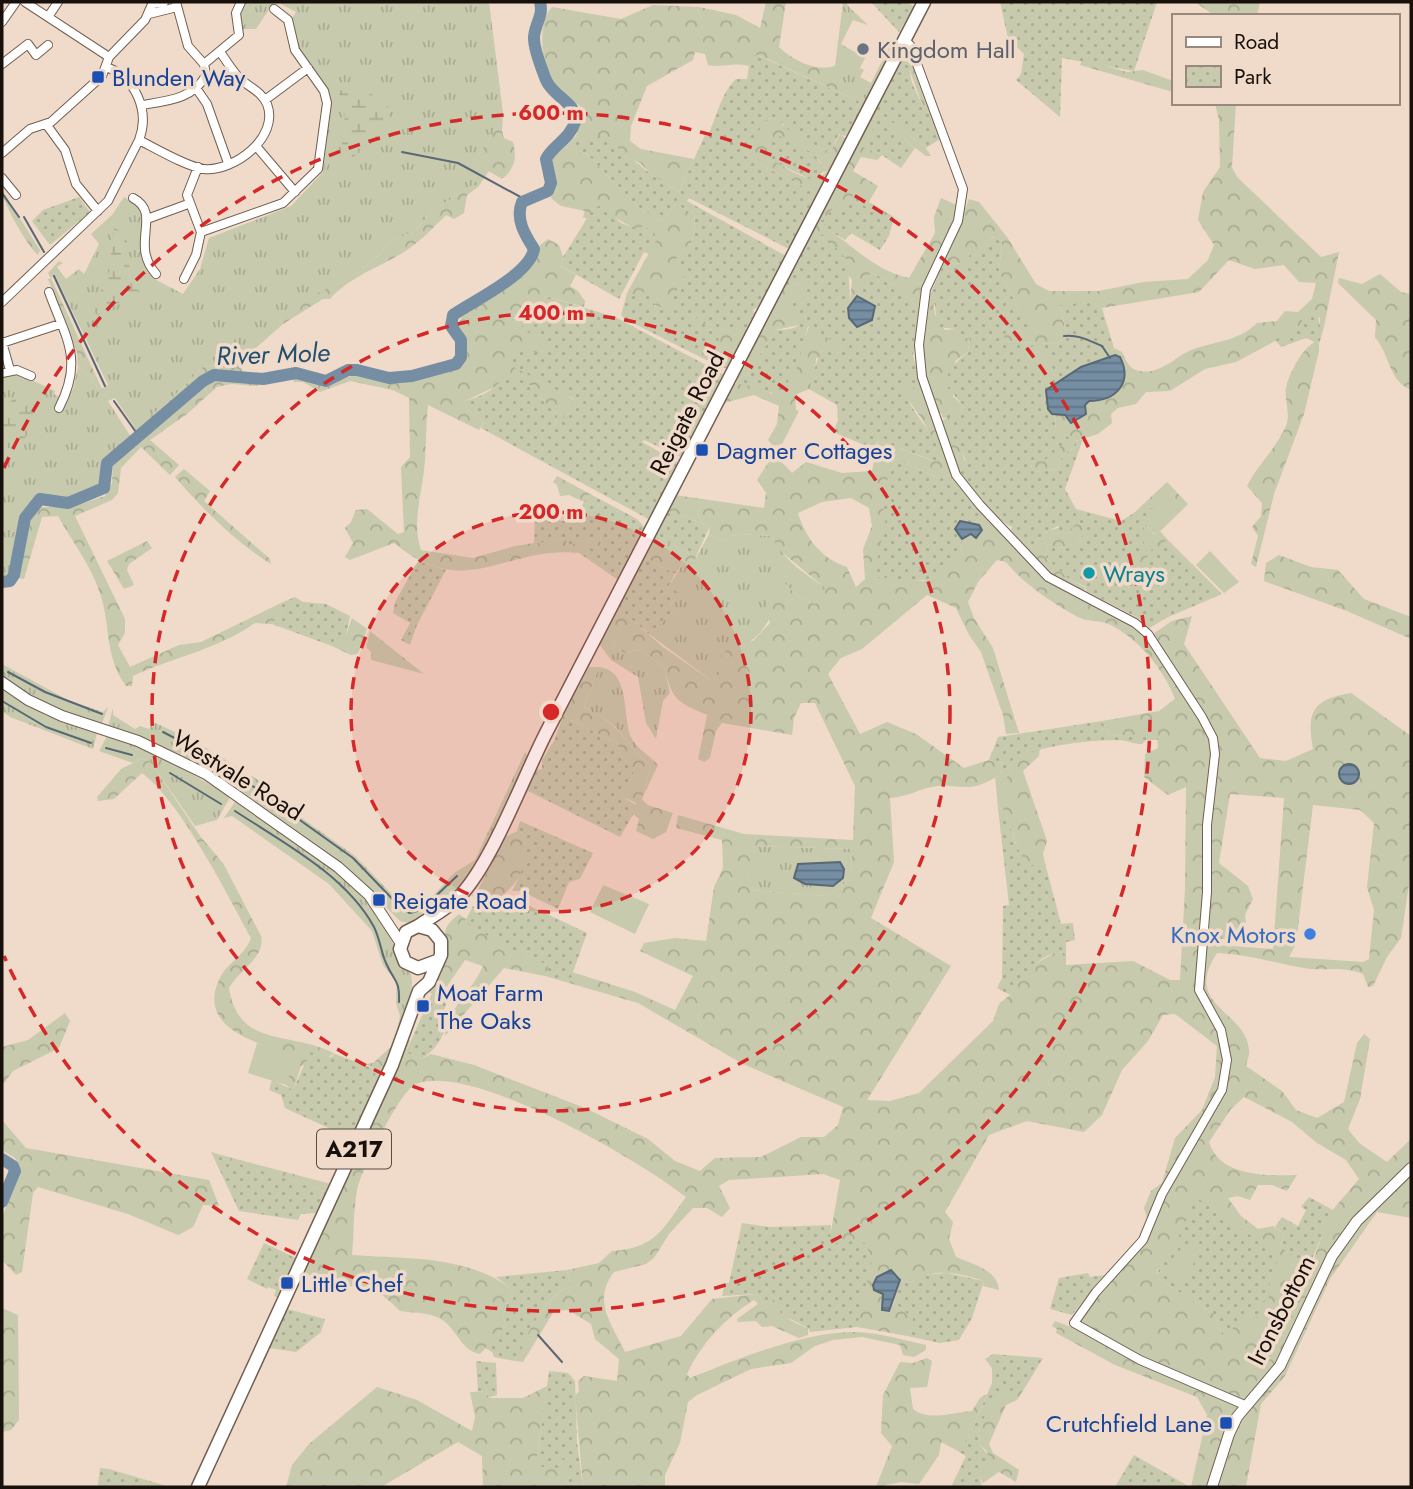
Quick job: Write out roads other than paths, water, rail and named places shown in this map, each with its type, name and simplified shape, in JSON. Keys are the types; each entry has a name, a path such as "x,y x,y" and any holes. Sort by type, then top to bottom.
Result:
{"main road":[{"name":"Reigate Road","path":"415,928 442,912 462,893 486,855 546,733 924,2"},
{"path":"411,966 425,968 437,961 442,948 437,934 442,912"},
{"path":"419,991 411,966 401,956 400,942 415,928 437,934"},
{"name":"A217","path":"198,1487 392,1065 419,991 429,982 437,961"}],"street":[{"path":"2,22 16,2"},
{"path":"25,2 109,57"},
{"path":"48,17 58,2"},
{"path":"2,153 30,129 46,124 96,82 109,57 149,14 153,3 164,2"},
{"path":"204,65 239,35 236,13 241,2"},
{"path":"142,105 173,100 196,88 206,75 204,65 188,46 176,5 149,14"},
{"path":"201,232 283,203 318,169 327,103 324,91 291,40 291,17 274,9"},
{"path":"904,39 910,45 963,189 958,221 926,289 919,345 922,377 956,475 979,505 1048,577 1149,634 1202,717 1213,738 1216,754 1207,825 1207,892 1199,990 1221,1030 1227,1060 1222,1090 1162,1194 1143,1240 1074,1323 1140,1360 1247,1406"},
{"path":"2,64 27,44 36,55 48,46"},
{"path":"139,140 198,167 214,168 256,146 269,122 265,100 243,82 220,52"},
{"path":"2,302 98,211 116,190 139,140 143,130 142,105 118,72 106,67"},
{"path":"265,100 308,68"},
{"path":"196,88 207,104 228,163"},
{"path":"46,124 65,150 76,184 98,211"},
{"path":"256,146 295,192"},
{"path":"180,266 186,276 201,232 188,204 187,195 198,167"},
{"path":"2,178 16,195"},
{"path":"133,198 146,208 144,249 156,274"},
{"path":"147,219 188,204"},
{"path":"49,292 73,357 73,371 61,394 59,408"},
{"path":"31,376 17,370 6,372 2,343 60,324"},
{"name":"Westvale Road","path":"2,682 28,700 62,716 138,741 206,774 338,867 369,895 390,922 392,931 400,942"},
{"path":"390,922 415,928"},
{"name":"Ironsbottom","path":"1212,1487 1228,1434 1280,1366 1320,1278 1343,1239 1387,1190 1411,1168"}],"water":[{"path":"857,296 875,306 872,320 857,327 849,318 848,308"},
{"path":"1115,355 1120,357 1124,366 1120,389 1107,398 1089,401 1085,405 1086,414 1071,423 1065,415 1052,414 1048,409 1046,390 1081,367"},
{"path":"960,521 979,525 982,530 976,538 971,534 962,539 955,529"},
{"path":"1349,764 1356,767 1359,774 1356,781 1349,784 1342,781 1339,774 1342,767"},
{"path":"840,862 844,869 843,878 833,886 805,884 794,878 798,864"},
{"path":"891,1270 900,1280 889,1311 882,1310 883,1294 874,1290 873,1285 877,1277"}],"waterway":[{"name":"River Mole","path":"2,582 10,581 14,575 25,518 40,499 68,503 104,488 107,463 203,381 214,375 263,379 296,373 326,381 348,370 389,378 412,376 456,364 461,357 461,340 451,326 453,315 512,277 530,258 534,249 520,221 520,208 522,202 548,191 551,183 546,159 573,128 575,122 574,111 549,86 537,54 534,38 541,12 540,2"},
{"path":"402,152 458,163 526,200"},
{"path":"2,193 19,217"},
{"path":"24,217 44,252"},
{"path":"54,276 105,386"},
{"path":"1064,336 1079,337 1102,346 1110,358"},
{"path":"114,401 138,435"},
{"path":"8,672 45,692 102,714"},
{"path":"2,701 46,727 91,743"},
{"path":"163,732 209,756 239,777"},
{"path":"106,748 132,755"},
{"path":"170,773 221,804"},
{"path":"251,785 353,858 402,909 410,913 421,910 457,876"},
{"path":"235,811 312,861 347,891 362,908 378,936 386,963 397,985 399,1002"},
{"name":"River Mole","path":"2,1159 13,1166 15,1171 2,1202"},
{"path":"538,1335 562,1362"}],"place":[{"name":"Kingdom Hall","path":"863,49"},
{"name":"Blunden Way","path":"98,77"},
{"name":"Dagmer Cottages","path":"702,450"},
{"name":"Wrays","path":"1089,573"},
{"name":"Reigate Road","path":"379,900"},
{"name":"Knox Motors","path":"1310,934"},
{"name":"Moat Farm The Oaks","path":"423,1006"},
{"name":"Little Chef","path":"287,1283"},
{"name":"Crutchfield Lane","path":"1226,1423"}]}
